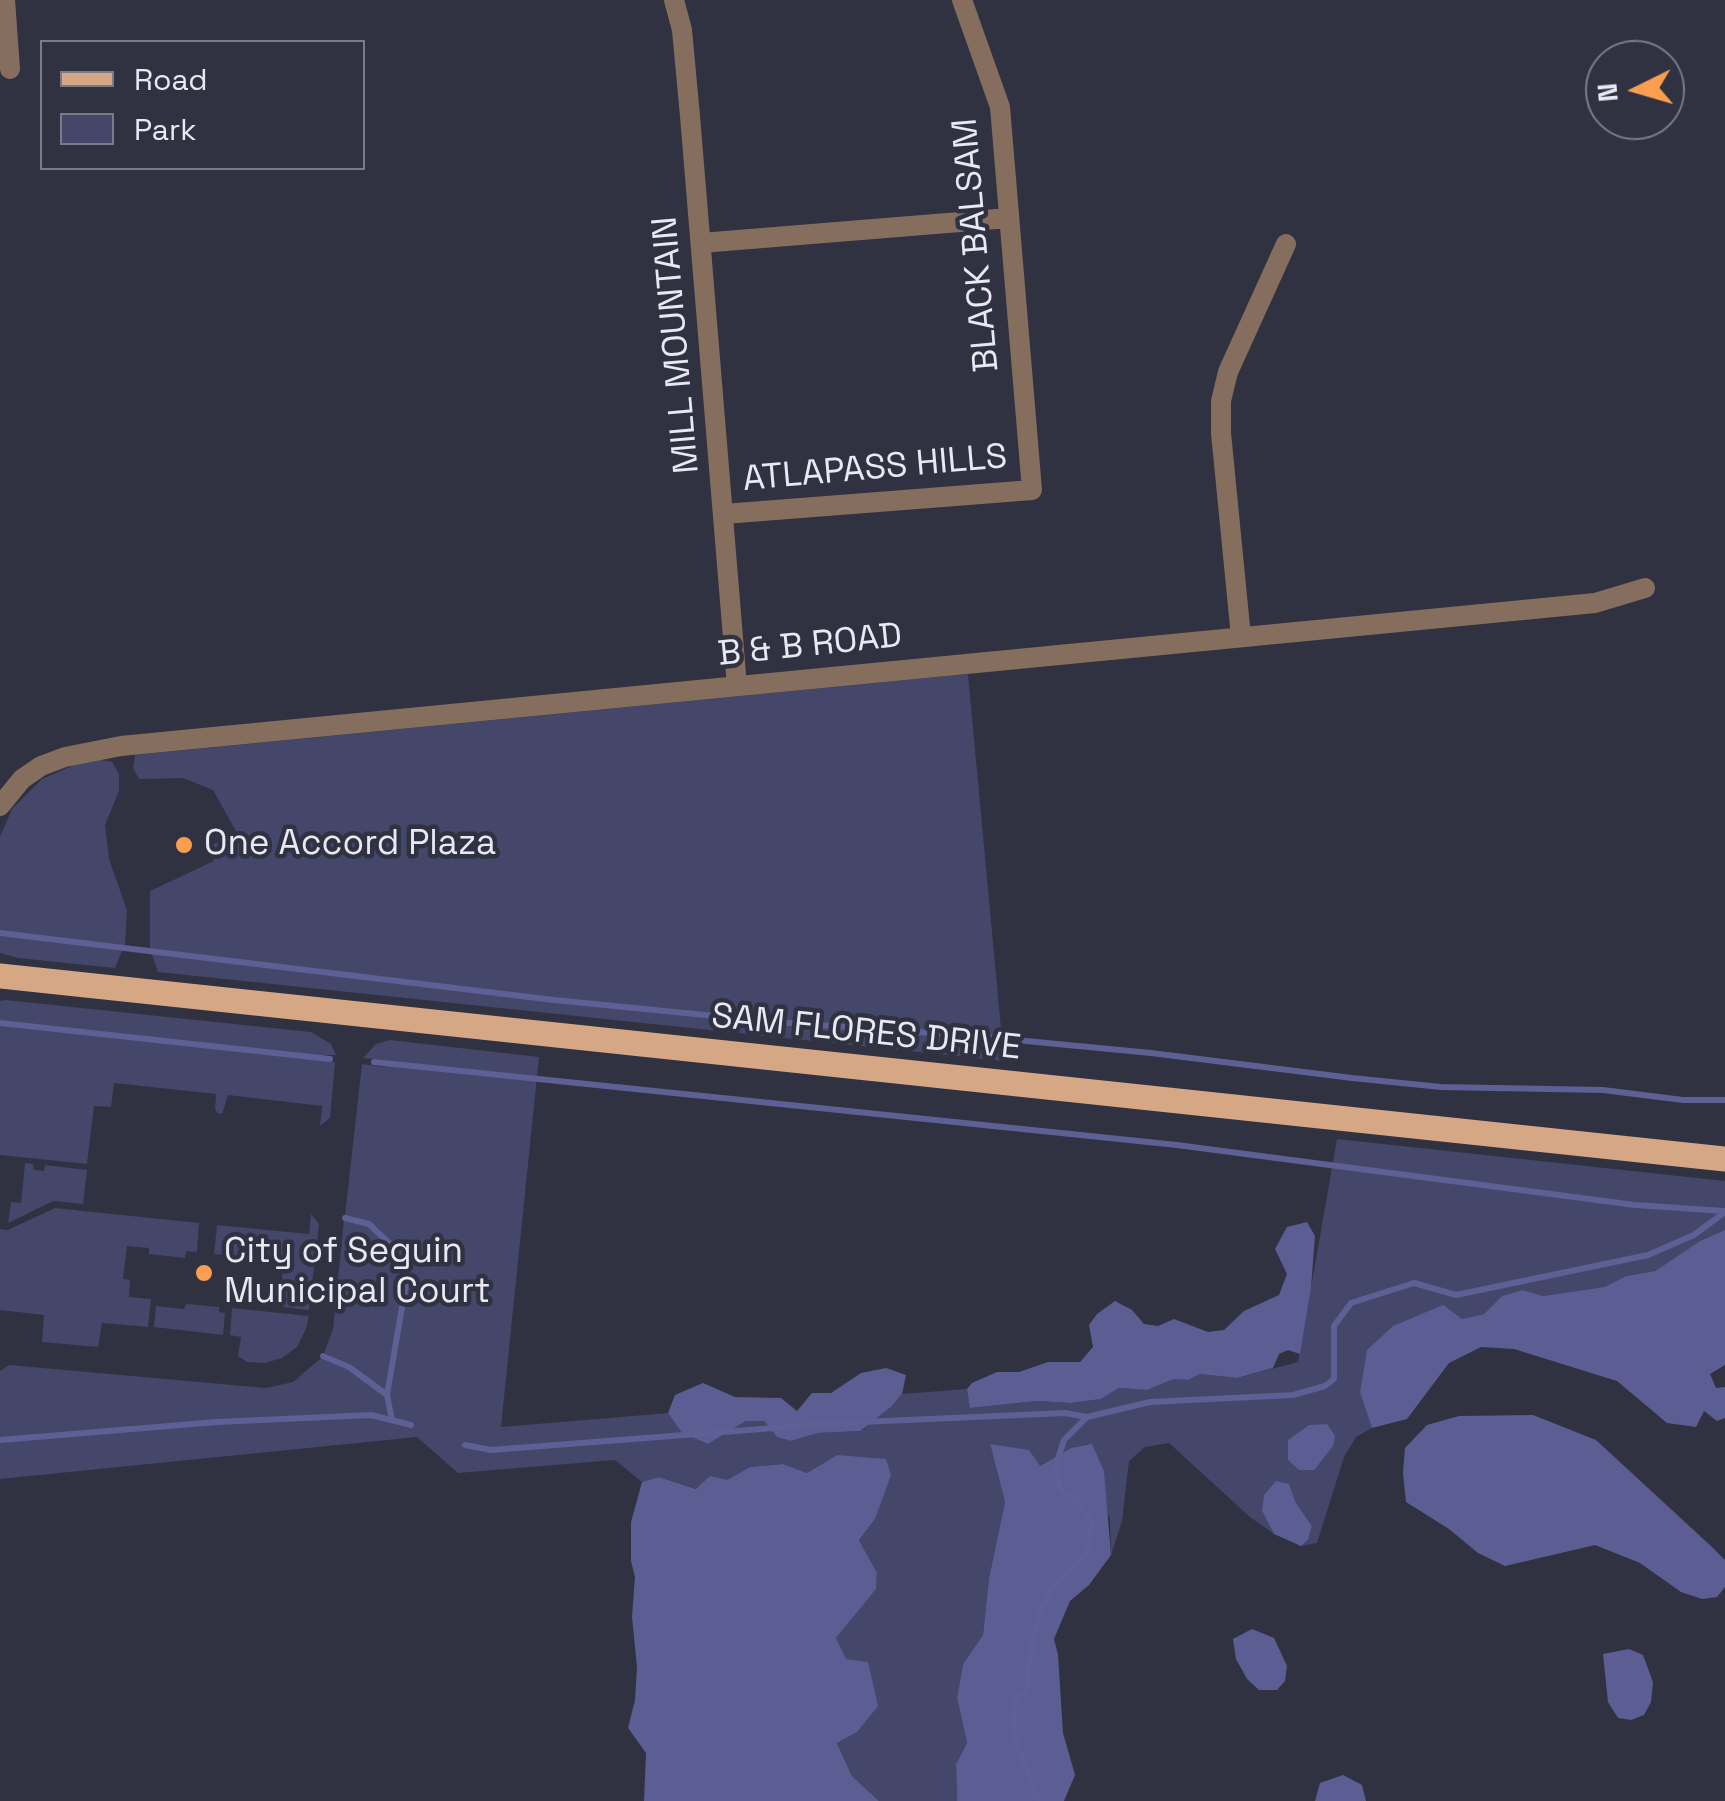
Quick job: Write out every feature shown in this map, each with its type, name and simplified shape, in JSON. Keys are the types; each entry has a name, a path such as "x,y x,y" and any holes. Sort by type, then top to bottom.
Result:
{"main road":[{"name":"SAM FLORES DRIVE","path":"0,976 1725,1159"}],"street":[{"path":"5,0 10,69"},
{"name":"MILL MOUNTAIN","path":"674,0 682,30 737,686"},
{"name":"BLACK BALSAM","path":"962,0 1000,107 1032,490"},
{"path":"701,243 1009,218"},
{"path":"1241,636 1220,401 1228,372 1286,244"},
{"name":"ATLAPASS HILLS","path":"724,514 1032,490"},
{"name":"B & B ROAD","path":"0,806 22,779 41,766 90,750 1595,603 1644,588"}],"green space":[{"path":"968,674 1004,1061 158,972 150,949 150,891 214,861 208,847 237,833 213,790 183,778 139,779 133,768 135,755"},
{"path":"96,759 112,762 119,774 119,791 105,825 109,859 127,910 125,944 115,968 0,953 0,837 12,809 42,779"},
{"path":"0,1001 311,1032 331,1044 336,1055 319,1055 319,1060 335,1062 330,1118 320,1126 322,1106 228,1095 222,1114 215,1108 216,1094 114,1083 111,1107 94,1106 87,1164 0,1155"},
{"path":"390,1040 539,1057 501,1427 668,1413 682,1433 708,1444 746,1421 764,1421 777,1437 791,1441 818,1433 860,1431 902,1394 967,1389 971,1408 1037,1401 1071,1403 1101,1399 1119,1388 1147,1390 1200,1374 1237,1378 1298,1362 1337,1139 1725,1181 1725,1230 1700,1241 1655,1271 1626,1276 1604,1287 1543,1296 1521,1290 1502,1296 1484,1314 1462,1319 1360,1391 1372,1428 1356,1437 1344,1457 1317,1543 1301,1546 1308,1540 1312,1526 1289,1484 1262,1511 1274,1534 1169,1443 1145,1447 1129,1461 1122,1521 1111,1555 1110,1518 1071,1448 1040,1466 990,1444 1005,1502 989,1578 983,1635 963,1664 957,1698 967,1743 956,1764 957,1801 879,1801 852,1776 837,1742 857,1732 845,1659 836,1638 876,1588 877,1573 859,1540 875,1519 837,1455 807,1473 782,1464 750,1467 727,1480 697,1489 659,1477 642,1482 615,1460 458,1473 417,1437 0,1479 0,1371 9,1365 266,1388 293,1382 321,1358 347,1368 349,1364 324,1353 333,1329 344,1220 355,1220 345,1216 362,1064 385,1067 385,1060 363,1058 376,1044"},
{"path":"25,1163 33,1164 34,1170 44,1171 45,1165 87,1170 83,1204 53,1201 8,1223 11,1202 21,1203"},
{"path":"55,1208 199,1223 197,1252 186,1251 185,1258 149,1254 149,1248 127,1246 123,1279 130,1280 129,1297 151,1299 148,1327 102,1323 98,1347 42,1342 44,1315 0,1310 0,1229 8,1230"},
{"path":"311,1214 319,1224 309,1310 283,1307 282,1261 237,1256 236,1262 224,1262 225,1255 214,1254 217,1225 309,1234"},
{"path":"186,1304 219,1307 219,1312 225,1313 223,1335 154,1327 156,1306 184,1309"},
{"path":"232,1308 309,1316 297,1347 282,1358 265,1363 247,1362 238,1356 241,1337 230,1335"}],"shaded area":[{"path":"1307,1222 1315,1236 1300,1354 1288,1350 1279,1354 1273,1368 1237,1378 1200,1374 1147,1390 1119,1388 1101,1399 970,1408 967,1389 997,1372 1019,1372 1048,1362 1080,1362 1093,1347 1089,1325 1115,1301 1132,1310 1144,1324 1158,1326 1174,1319 1208,1332 1224,1330 1244,1311 1279,1295 1287,1274 1275,1249 1287,1227"},
{"path":"1725,1230 1725,1365 1710,1374 1716,1388 1725,1387 1725,1418 1717,1421 1704,1411 1696,1427 1667,1423 1617,1381 1514,1349 1481,1347 1449,1363 1407,1419 1372,1428 1360,1392 1367,1350 1393,1326 1443,1305 1462,1319 1484,1314 1502,1296 1522,1290 1543,1296 1604,1287 1626,1276 1655,1271 1700,1241"},
{"path":"886,1368 906,1375 902,1394 860,1431 818,1433 791,1441 777,1437 764,1421 746,1421 708,1444 682,1433 668,1413 675,1395 703,1383 735,1397 781,1398 797,1411 812,1393 831,1393 861,1373"},
{"path":"1533,1415 1596,1440 1712,1547 1725,1560 1725,1587 1717,1597 1702,1599 1681,1592 1640,1563 1595,1545 1505,1566 1478,1553 1406,1502 1405,1448 1427,1425 1459,1416"},
{"path":"1327,1424 1335,1436 1333,1446 1314,1470 1299,1470 1288,1460 1288,1440 1309,1425"},
{"path":"990,1444 1029,1450 1040,1466 1071,1448 1092,1444 1104,1471 1111,1555 1089,1585 1070,1601 1054,1639 1063,1733 1075,1775 1064,1801 957,1801 956,1764 967,1743 957,1698 963,1664 983,1635 989,1578 1005,1502"},
{"path":"837,1455 886,1459 891,1475 875,1519 859,1540 877,1573 876,1589 836,1638 846,1659 868,1662 878,1706 857,1732 837,1743 852,1776 879,1801 644,1801 646,1753 628,1728 637,1667 631,1522 642,1482 659,1477 696,1489 710,1476 727,1480 750,1467 783,1464 807,1473"},
{"path":"1276,1481 1289,1484 1312,1526 1308,1540 1301,1546 1274,1534 1262,1511 1264,1495"},
{"path":"1252,1629 1274,1638 1287,1666 1285,1681 1277,1690 1259,1690 1247,1679 1236,1659 1233,1639"},
{"path":"1629,1649 1643,1655 1653,1682 1651,1702 1644,1715 1631,1720 1618,1718 1608,1702 1603,1654"},
{"path":"1343,1775 1362,1785 1366,1801 1315,1801 1320,1783"}],"waterway":[{"path":"0,933 554,1000 1151,1053 1441,1087 1603,1090 1683,1100 1725,1100"},
{"path":"0,1023 330,1059"},
{"path":"374,1062 1177,1145 1635,1205 1725,1211"},
{"path":"465,1445 491,1450 839,1423 1065,1413 1087,1417 1150,1402 1293,1395 1325,1386 1334,1379 1334,1326 1351,1303 1414,1283 1456,1295 1648,1255 1694,1235 1725,1212"},
{"path":"345,1218 369,1224 393,1247"},
{"path":"354,1243 412,1249 387,1395"},
{"path":"323,1356 349,1367 387,1395 392,1420"},
{"path":"0,1440 217,1422 371,1415 411,1425"},
{"path":"1039,1801 1014,1737 1013,1712 1016,1699 1027,1689 1039,1614 1054,1585 1088,1552 1092,1522 1060,1488 1055,1468 1064,1440 1086,1418"}],"place":[{"name":"One Accord Plaza","path":"184,845"},
{"name":"City of Seguin Municipal Court","path":"204,1273"}]}
